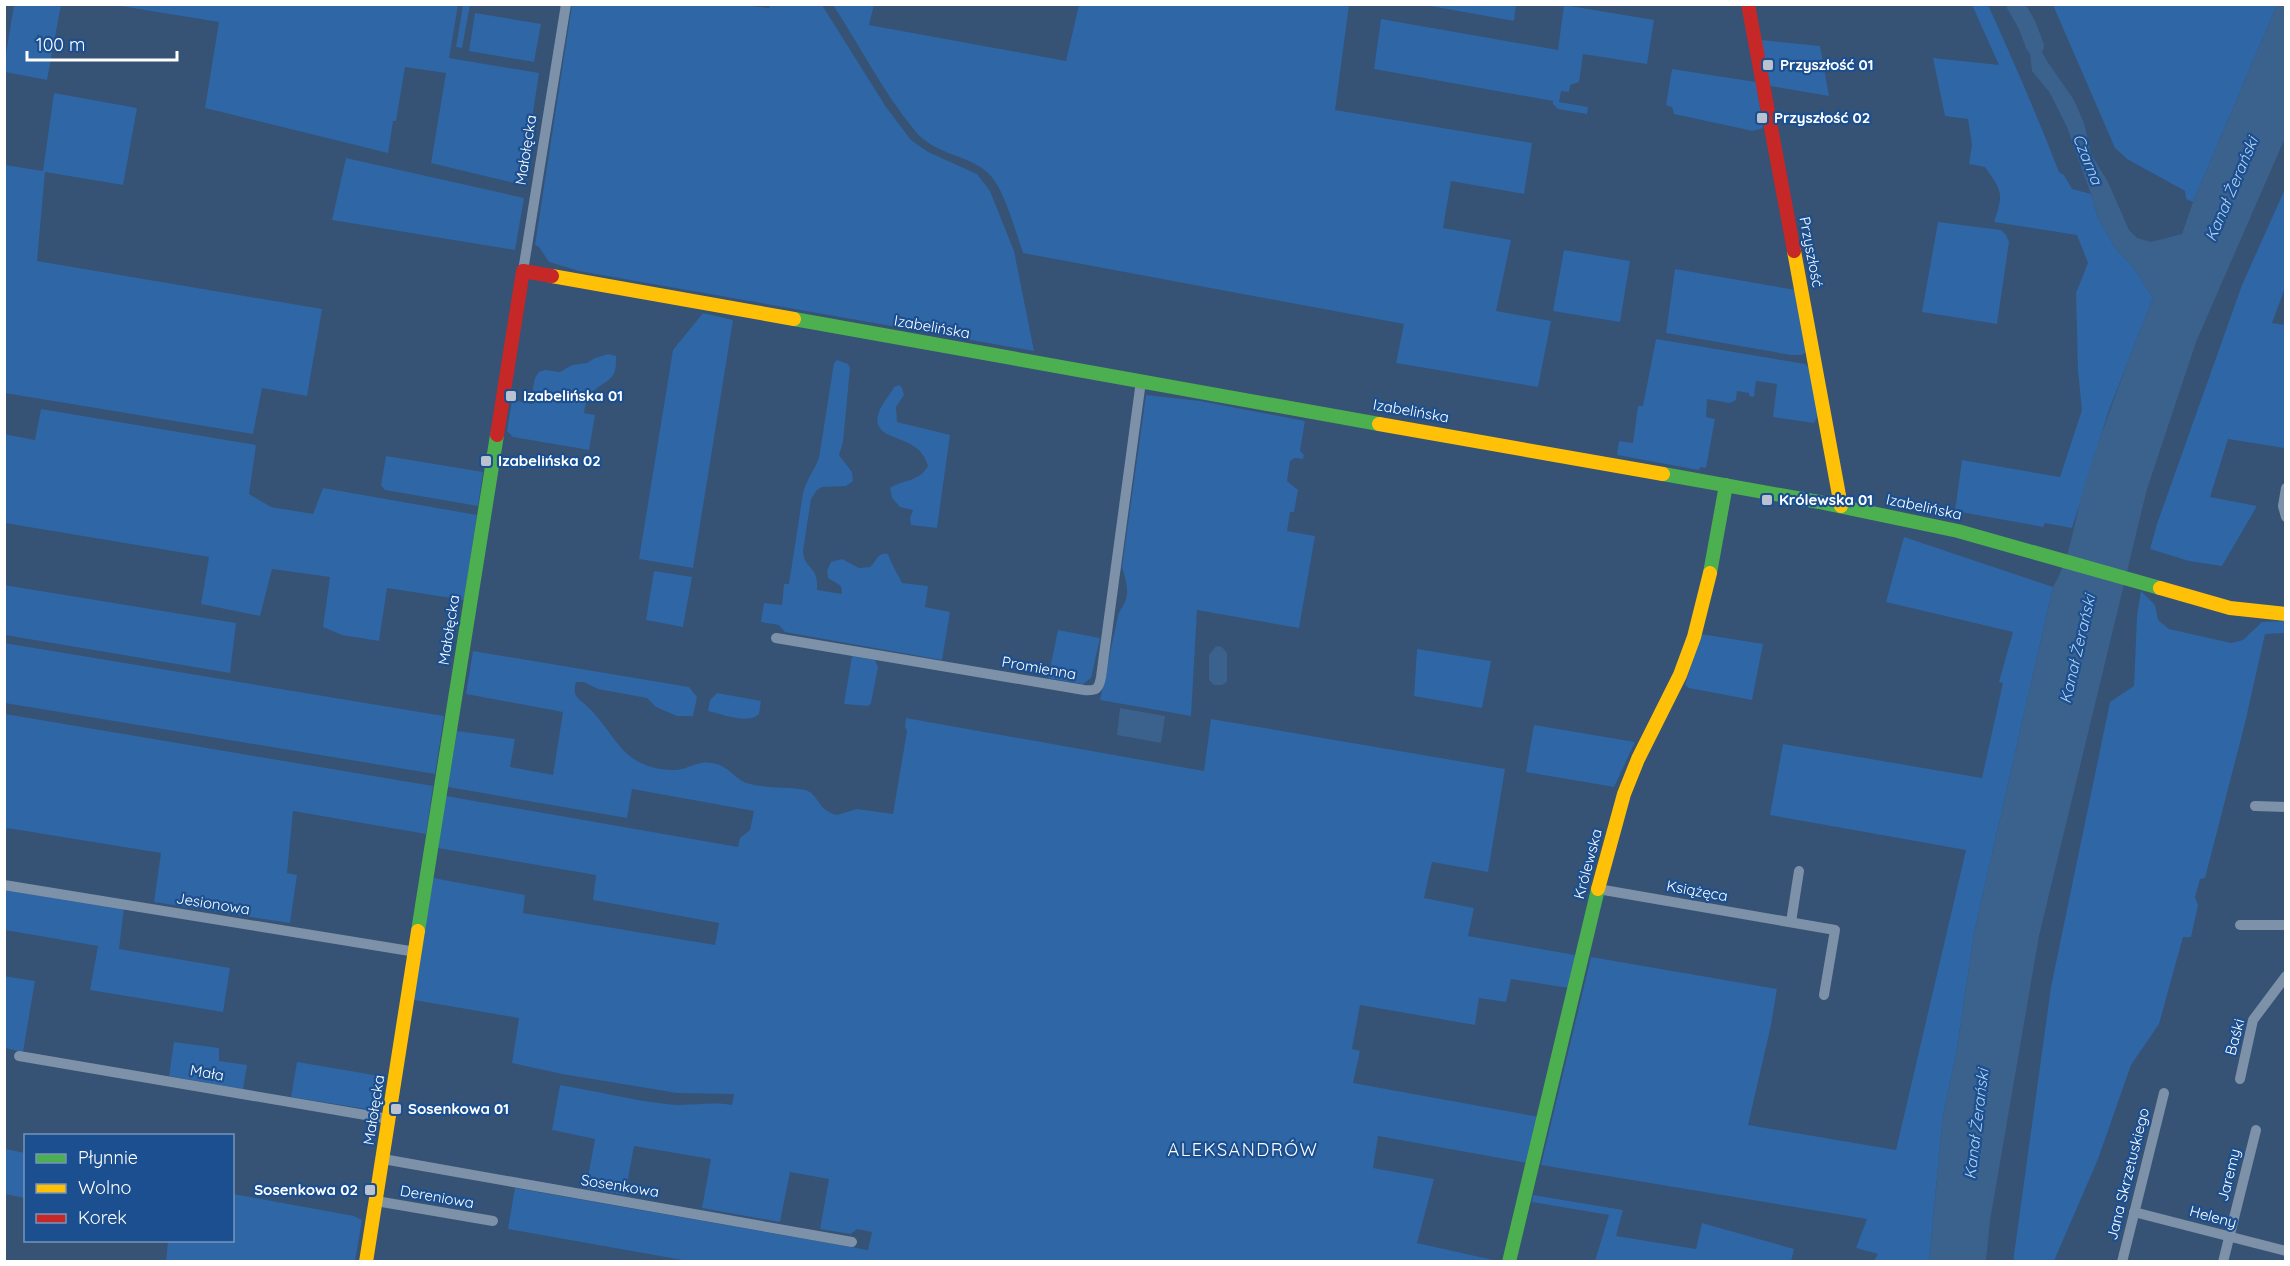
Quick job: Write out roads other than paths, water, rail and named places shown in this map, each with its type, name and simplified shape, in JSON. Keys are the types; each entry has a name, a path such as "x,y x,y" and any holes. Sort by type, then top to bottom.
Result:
{"street":[{"name":"Małołęcka","path":"366,1262 566,4"},
{"name":"Przyszłość","path":"1748,4 1841,506"},
{"name":"Izabelińska","path":"523,271 1841,506 1958,531 2230,608 2286,614"},
{"name":"Promienna","path":"776,638 1084,690 1099,687 1141,381"},
{"name":"Królewska","path":"1509,1262 1559,1061 1598,890 1626,788 1669,703 1702,614 1726,485"},
{"path":"2286,488 2283,506 2286,517"},
{"path":"2255,806 2286,807"},
{"path":"1791,922 1799,871"},
{"name":"Jesionowa","path":"4,885 416,952"},
{"name":"Książęca","path":"1598,890 1835,930 1824,995"},
{"path":"2240,926 2286,925"},
{"name":"Baśki","path":"2240,1078 2253,1020 2286,976"},
{"name":"Mała","path":"19,1056 389,1119"},
{"name":"Jana Skrzetuskiego","path":"2122,1262 2164,1093"},
{"name":"Jaremy","path":"2223,1262 2256,1130"},
{"name":"Sosenkowa","path":"383,1159 852,1242"},
{"name":"Dereniowa","path":"376,1201 493,1221"},
{"name":"Heleny","path":"2134,1212 2286,1251"}],"water":[{"name":"Kanał Żerański","path":"2277,5 2285,5 2285,138 2196,342 2147,489 2039,936 1990,1221 1986,1261 1929,1262 1943,1115 1956,1055 1974,933 2053,587 2064,564 2084,487 2100,439 2153,298 2134,268 2116,249 2098,218 2067,127 2050,93 2032,71 2027,25 2047,61 2074,100 2084,123 2091,154 2108,182 2129,230 2137,238 2151,242 2182,234 2193,202"},
{"path":"1216,646 1222,647 1227,653 1227,682 1222,685 1214,685 1209,680 1209,655"},
{"path":"1120,708 1165,716 1161,743 1117,735"}],"waterway":[{"name":"Czarna","path":"2015,4 2027,25 2035,46"}],"place":[{"name":"Przyszłość 01","path":"1768,65"},
{"name":"Przyszłość 02","path":"1762,118"},
{"name":"Izabelińska 01","path":"511,396"},
{"name":"Izabelińska 02","path":"486,461"},
{"name":"Królewska 01","path":"1767,500"},
{"name":"Sosenkowa 01","path":"396,1109"},
{"name":"Sosenkowa 02","path":"370,1190"}],"district":[{"name":"ALEKSANDRÓW","path":"1243,1150"}]}
